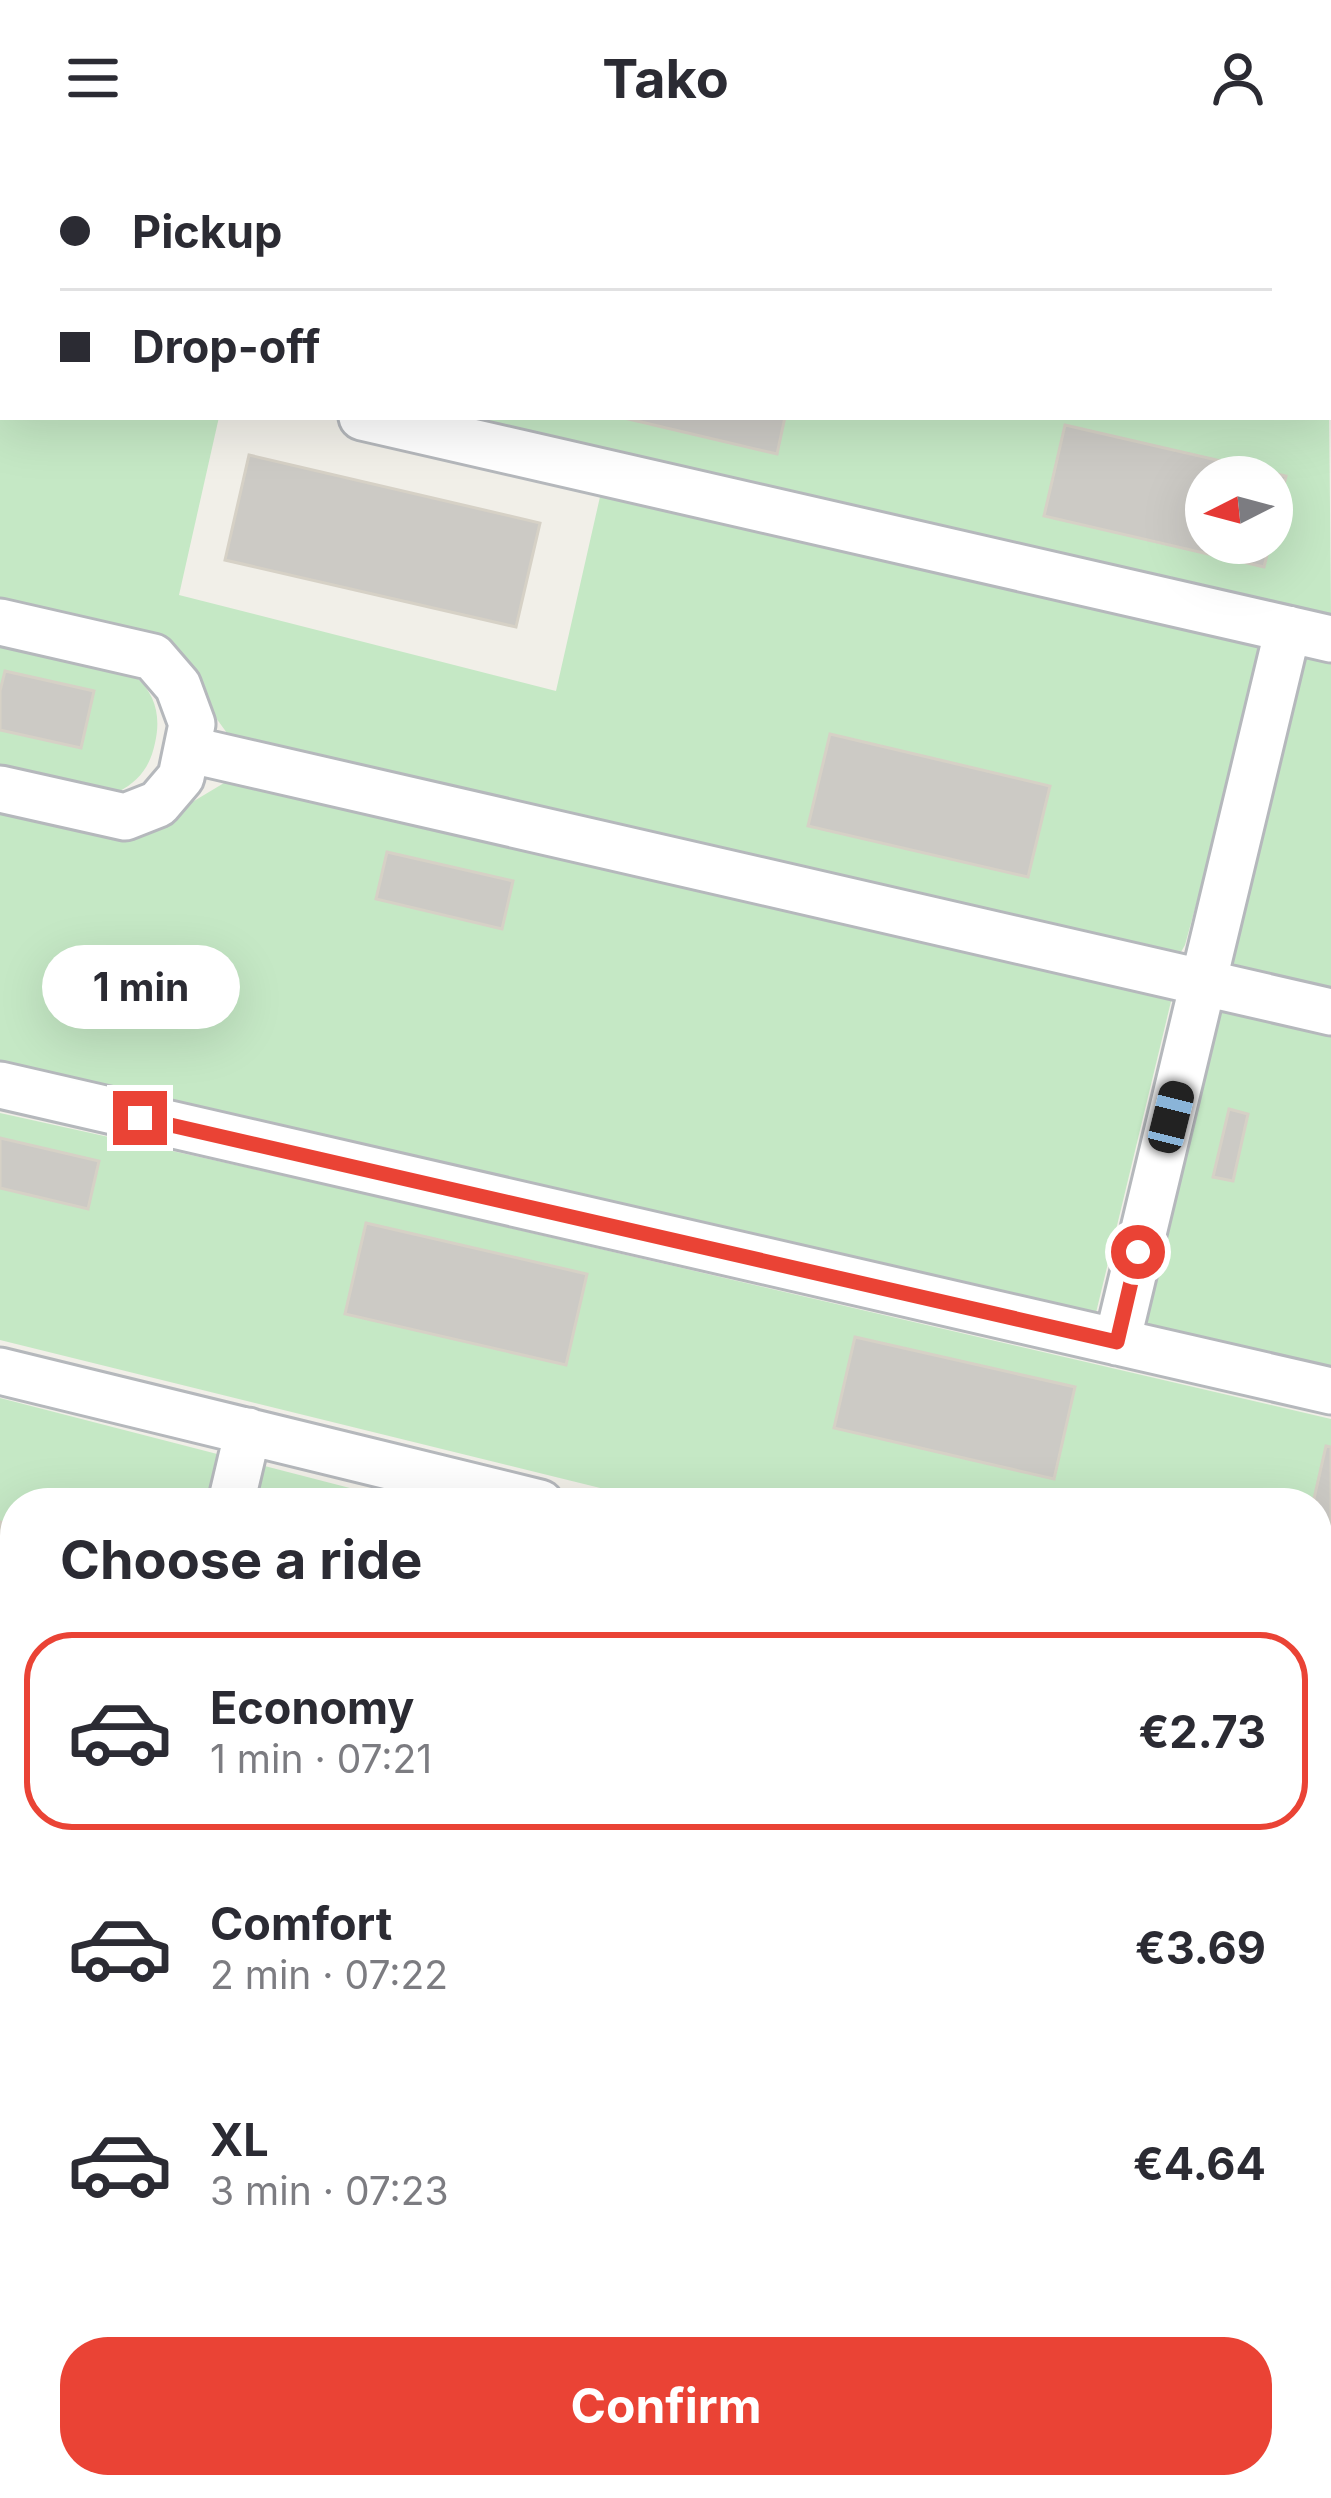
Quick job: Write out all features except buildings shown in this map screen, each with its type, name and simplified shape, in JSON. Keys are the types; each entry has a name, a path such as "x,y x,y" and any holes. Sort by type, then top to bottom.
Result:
{"lane":[{"path":"375,420 1310,634 1203,983 1117,1342"},
{"path":"0,622 153,657 178,686 193,724 182,777 158,804 125,817 0,789"},
{"path":"187,749 1331,1012"},
{"path":"0,1085 1331,1391"},
{"path":"0,1371 479,1488"},
{"path":"235,1488 248,1431"}],"green space":[{"path":"0,420 218,420 179,595 556,691 602,488 1261,642 1185,945 1171,956 232,740 156,635 0,597"},
{"path":"472,420 1329,420 1331,615"},
{"path":"0,641 135,676 152,698 157,724 150,759 138,778 118,792 0,765"},
{"path":"1307,653 1331,659 1331,989 1230,966"},
{"path":"234,777 1174,989 1095,1317 0,1061 0,809 179,810"},
{"path":"1219,1001 1331,1023 1331,1372 1142,1329"},
{"path":"0,1113 1331,1419 1331,1488 600,1488 0,1340"},
{"path":"0,1398 350,1488 0,1488"}],"route":[{"path":"140,1118 1117,1342 1138,1252"}]}
